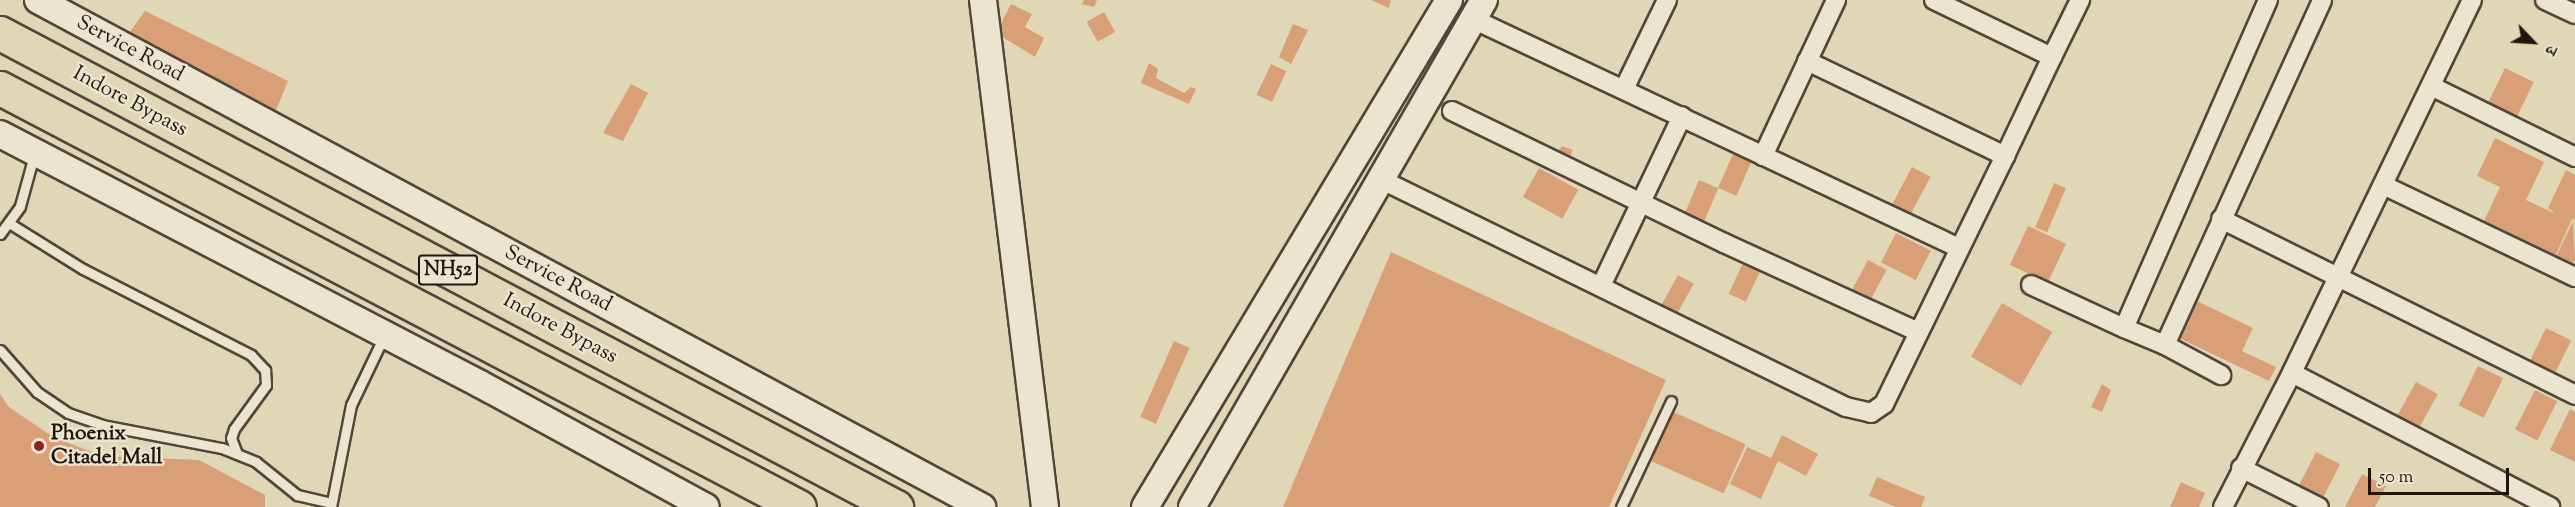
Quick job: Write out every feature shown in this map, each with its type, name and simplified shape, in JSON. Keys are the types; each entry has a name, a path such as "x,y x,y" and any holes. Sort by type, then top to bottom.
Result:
{"highway":[{"name":"Indore Bypass","path":"0,33 896,507"},
{"name":"NH52","path":"0,88 799,507"}],"street":[{"name":"Service Road","path":"38,0 982,507"},
{"path":"983,0 1045,507"},
{"path":"1145,507 1449,0"},
{"path":"1624,89 1667,0"},
{"path":"1763,156 1836,0"},
{"path":"1934,0 2052,57"},
{"path":"1380,179 1846,407 1871,413 1884,404 2080,0"},
{"path":"2124,328 2268,0"},
{"path":"2165,345 2322,0"},
{"path":"2223,507 2339,278 2472,0"},
{"path":"2546,0 2575,14"},
{"path":"1192,507 1479,9 1624,89 1959,248"},
{"path":"1807,61 2005,156"},
{"path":"2431,86 2575,157"},
{"path":"1452,111 1918,333"},
{"path":"1601,286 1639,201 1682,116"},
{"path":"0,134 385,334 706,507"},
{"path":"2384,185 2575,277"},
{"path":"2222,219 2575,395"},
{"path":"2031,285 2165,345 2221,375"},
{"path":"2292,373 2550,507"},
{"path":"2241,468 2319,507"}],"lane":[{"path":"0,234 20,206 35,153"},
{"path":"9,223 83,269 251,355 265,370 266,385 234,429 231,438 237,454"},
{"path":"0,350 37,392 68,413 102,425 183,439 237,454 256,462 297,495 331,505 351,405 385,334"},
{"path":"1621,507 1671,401"}],"building":[{"path":"1084,0 1097,0 1094,7 1082,4"},
{"path":"1371,0 1391,0 1389,8"},
{"path":"1011,4 1032,14 1025,27 1044,38 1035,57 996,33"},
{"path":"145,11 288,81 274,115 127,36"},
{"path":"1104,12 1115,32 1098,42 1087,22"},
{"path":"1293,24 1308,30 1291,64 1279,57"},
{"path":"1149,63 1158,69 1156,78 1184,93 1191,87 1196,89 1189,104 1141,83"},
{"path":"1271,64 1286,71 1272,102 1257,95"},
{"path":"2505,68 2534,82 2514,122 2486,108"},
{"path":"631,84 648,93 623,141 603,133"},
{"path":"2495,138 2544,162 2526,200 2556,214 2548,208 2566,170 2575,175 2575,221 2572,219 2553,261 2537,254 2540,248 2484,221 2500,187 2477,176"},
{"path":"1562,146 1573,150 1567,162 1554,156"},
{"path":"1733,154 1751,162 1736,196 1718,188"},
{"path":"1912,167 1931,177 1910,215 1892,205"},
{"path":"1539,168 1578,190 1562,219 1523,197"},
{"path":"1699,180 1718,188 1705,220 1685,212"},
{"path":"2054,183 2066,188 2047,232 2035,227"},
{"path":"2573,221 2575,259 2570,269 2554,261"},
{"path":"2028,226 2066,244 2048,283 2010,265"},
{"path":"1896,233 1931,251 1916,280 1881,262"},
{"path":"1391,252 1666,380 1609,507 1283,507"},
{"path":"1868,260 1887,270 1868,305 1849,295"},
{"path":"1743,263 1760,271 1746,302 1729,294"},
{"path":"1678,275 1694,284 1677,313 1662,305"},
{"path":"2197,301 2253,328 2242,351 2276,367 2269,381 2179,338"},
{"path":"2002,303 2052,332 2021,386 1971,357"},
{"path":"2546,328 2571,340 2553,378 2528,366"},
{"path":"1174,341 1190,348 1156,424 1140,417"},
{"path":"2478,366 2503,378 2484,418 2459,406"},
{"path":"2416,382 2438,394 2416,433 2394,421"},
{"path":"2102,384 2111,390 2102,412 2091,407"},
{"path":"2535,390 2557,401 2537,441 2515,429"},
{"name":"Phoenix Citadel Mall","path":"0,394 9,407 53,437 102,456 199,460 265,495 265,507 0,507"},
{"path":"2570,409 2575,412 2575,462 2550,450"},
{"path":"1669,410 1746,444 1724,493 1647,459"},
{"path":"1782,435 1818,454 1806,476 1778,461 1761,499 1730,484 1747,447 1771,458"},
{"path":"2316,452 2340,464 2320,504 2296,492"},
{"path":"2362,474 2386,486 2375,507 2345,507"},
{"path":"1877,477 1925,497 1921,507 1896,507 1869,496"},
{"path":"2181,482 2205,493 2199,507 2170,507"}],"place":[{"name":"Phoenix Citadel Mall","path":"39,446"}]}
